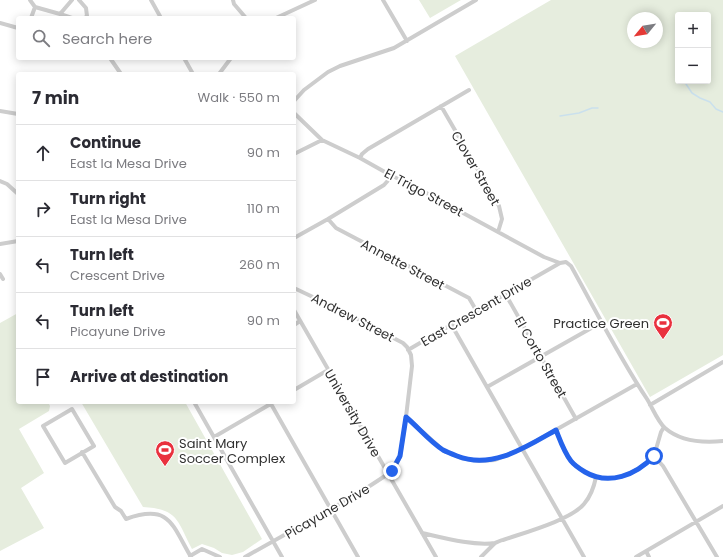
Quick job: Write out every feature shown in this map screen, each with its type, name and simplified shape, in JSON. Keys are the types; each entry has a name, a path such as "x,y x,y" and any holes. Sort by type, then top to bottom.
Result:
{"street":[{"path":"30,0 35,7 66,16"},
{"path":"60,14 72,0"},
{"path":"79,0 86,8 87,16"},
{"path":"151,0 160,16"},
{"path":"233,0 234,4 244,16"},
{"path":"280,16 315,0"},
{"path":"383,0 407,41"},
{"path":"296,99 304,90 328,72 340,66 389,50 476,0"},
{"path":"32,16 35,7"},
{"path":"0,23 16,27"},
{"path":"111,60 120,72"},
{"path":"185,60 192,72"},
{"path":"220,72 230,60"},
{"path":"360,158 368,149 469,90"},
{"name":"Clover Street","path":"441,106 499,206 502,219 498,232"},
{"path":"0,111 16,114"},
{"name":"El Trigo Street","path":"296,115 322,140 406,182 544,257 560,263 566,262 571,266 637,384 664,427"},
{"path":"296,153 322,140"},
{"path":"296,237 384,185 392,176"},
{"path":"0,181 7,184 16,192"},
{"name":"Annette Street","path":"328,219 336,228 469,298 476,310"},
{"path":"0,244 16,241"},
{"name":"East Crescent Drive","path":"406,417 412,366 411,355 408,350 451,324 506,295 560,263"},
{"path":"0,274 3,279"},
{"name":"Andrew Street","path":"296,289 403,343 408,350"},
{"name":"El Corto Street","path":"506,295 576,419"},
{"name":"University Drive","path":"296,314 436,557"},
{"path":"296,324 300,321"},
{"path":"487,387 602,322"},
{"path":"451,324 584,557"},
{"path":"650,405 723,362"},
{"path":"296,389 328,370"},
{"path":"406,417 444,451 461,458 479,461 495,460 522,449 637,384"},
{"path":"195,404 282,557"},
{"path":"214,437 271,404"},
{"path":"274,404 330,509 358,557"},
{"path":"72,408 94,446 82,452 65,463 43,426 72,408"},
{"name":"Picayune Drive","path":"245,557 359,493 388,474 396,466 400,456 406,417"},
{"path":"556,430 564,450 571,461 577,467 590,475 604,479 613,479 647,464 654,456 661,432 664,427 678,436 690,441 708,443 723,441"},
{"path":"82,452 115,507 121,511 126,519 139,514 153,513 164,517 174,524 191,556 202,550 220,557"},
{"path":"654,456 663,466 717,557"},
{"path":"422,533 475,543 496,543 541,528 562,519 584,506 592,490 596,476"},
{"path":"636,557 723,506"},
{"path":"482,557 496,543"},
{"path":"646,551 650,557"}],"green space":[{"path":"419,0 461,0 430,18"},
{"path":"551,0 723,0 723,355 650,397 455,56"},
{"path":"16,314 16,404 49,404 50,406 49,411 19,429 44,473 21,488 44,528 0,551 0,323"},
{"path":"82,404 186,404 262,539 243,552 232,555 222,553 214,548 202,544 192,549 175,518 163,510 143,507"}],"waterway":[{"path":"686,84 692,93 710,102 716,109 723,112"},
{"path":"560,116 579,113 592,108 598,108"}],"place":[{"name":"Practice Green","path":"663,340"},
{"name":"Saint Mary Soccer Complex","path":"165,467"}],"route":[{"path":"392,471 400,456 406,417 444,451 461,458 479,461 495,460 522,449 556,430 564,450 571,461 577,467 590,475 604,479 613,479 627,474 647,464 654,456"}]}
